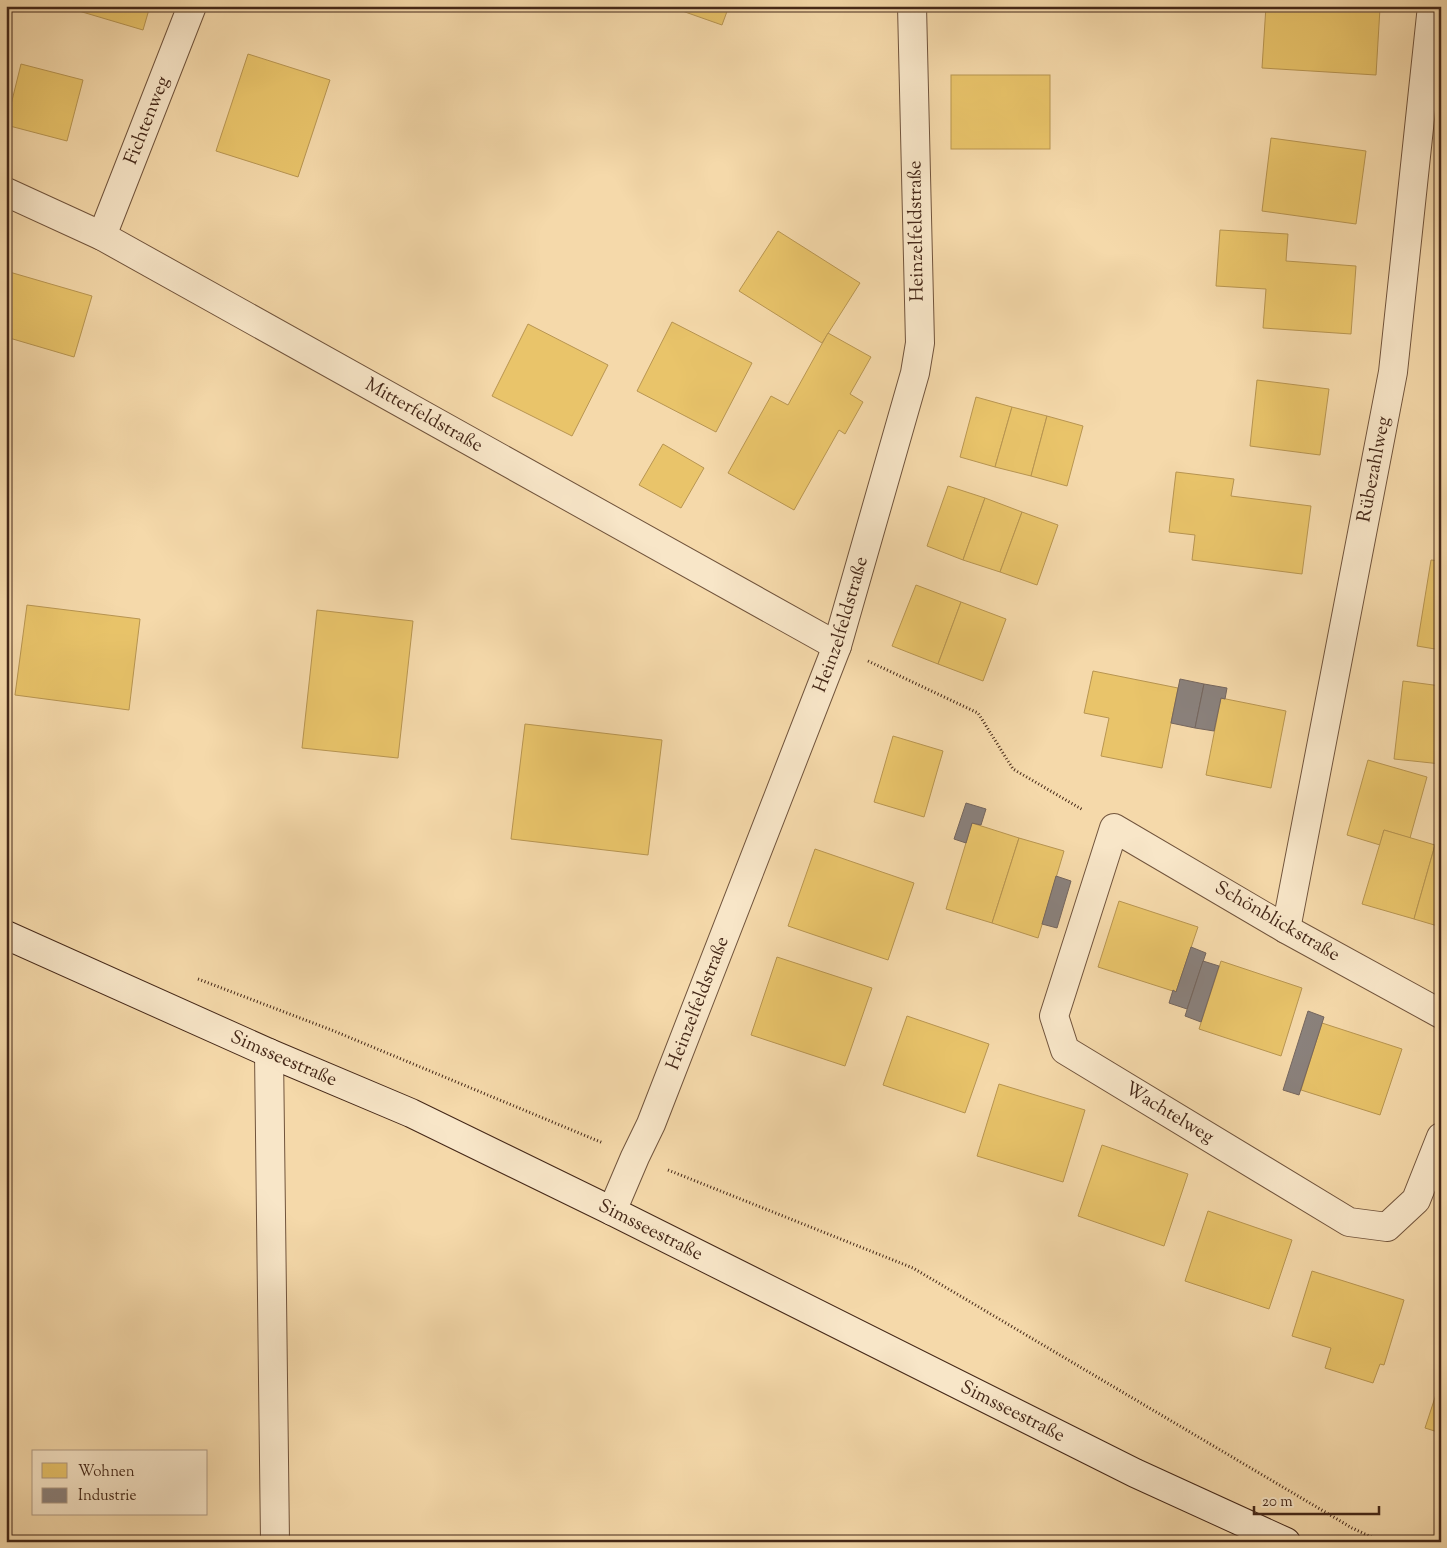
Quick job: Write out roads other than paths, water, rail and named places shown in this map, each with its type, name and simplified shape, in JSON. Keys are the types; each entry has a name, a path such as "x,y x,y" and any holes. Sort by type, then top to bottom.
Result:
{"street":[{"name":"Fichtenweg","path":"102,236 192,6"},
{"name":"Heinzelfeldstraße","path":"612,1211 655,1115 837,646 915,373 920,344 912,6"},
{"name":"Rübezahlweg","path":"1286,929 1393,372 1432,6"},
{"name":"Mitterfeldstraße","path":"6,192 102,236 837,646"},
{"name":"Schönblickstraße","path":"1114,828 1286,929 1441,1014"},
{"name":"Wachtelweg","path":"1114,828 1054,1016 1065,1050 1349,1222 1387,1228 1416,1200 1441,1138"},
{"name":"Simsseestraße","path":"6,936 269,1053 410,1113 612,1211 1135,1474 1286,1542"},
{"path":"269,1053 275,1542"}]}
